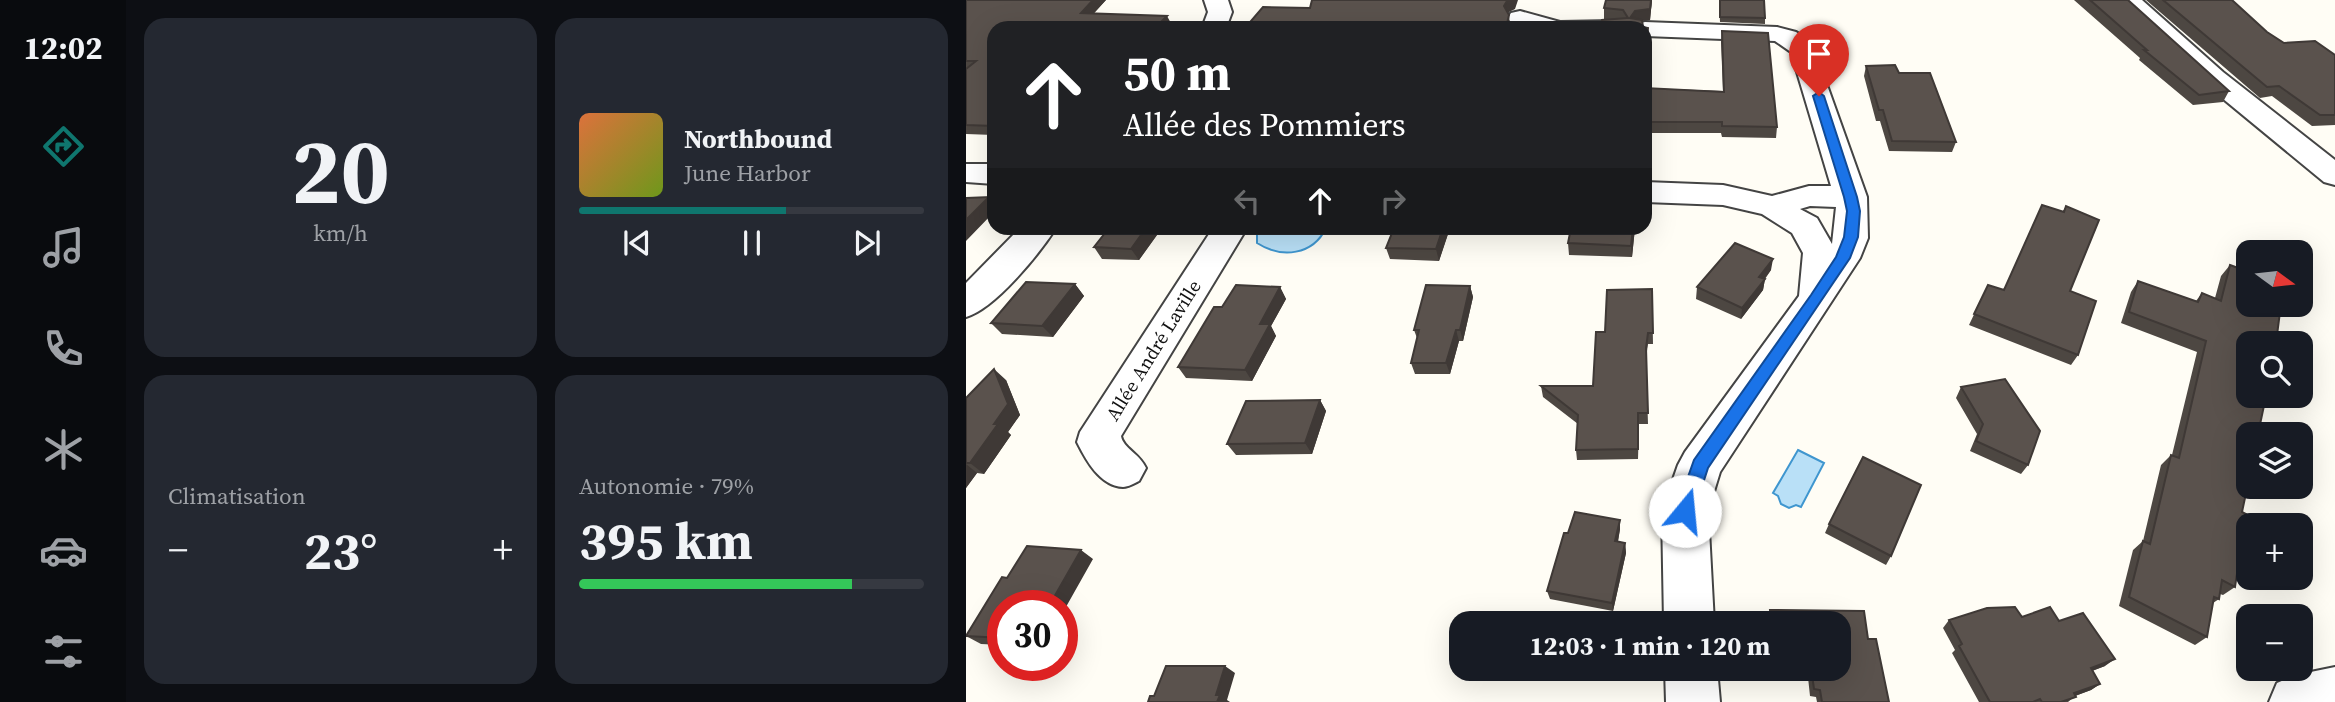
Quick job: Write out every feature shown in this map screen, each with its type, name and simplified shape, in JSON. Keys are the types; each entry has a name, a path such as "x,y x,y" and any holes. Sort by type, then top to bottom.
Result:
{"street":[{"path":"1216,0 1220,12 1217,21"},
{"path":"2128,0 2214,78 2335,175"},
{"path":"1520,18 1535,21"},
{"path":"1652,29 1777,34 1798,43 1803,48 1851,197 1853,211 1851,237 1843,258 1700,465 1685,511 1689,611"},
{"path":"966,173 987,174"},
{"path":"1652,192 1723,195 1772,206 1797,220 1814,238 1821,253 1816,298"},
{"path":"1772,206 1809,196 1851,197"},
{"path":"966,304 996,276 1033,235"},
{"name":"Allée André Laville","path":"1124,468 1102,451 1098,442 1101,432 1226,235"},
{"path":"1692,681 1693,702"},
{"path":"2296,702 2335,694"}],"water":[{"path":"1257,235 1321,235 1313,244 1296,252 1276,251 1257,243"},
{"path":"1798,450 1824,463 1801,507 1796,505 1789,508 1781,504 1778,496 1773,493"}],"building":[{"path":"966,0 1093,0 1081,13 1167,16 1162,21 987,21 987,126 966,125 966,69 976,61 966,61"},
{"path":"1312,0 1512,0 1507,1 1504,6 1509,15 1508,21 1251,21 1263,7 1310,8"},
{"path":"1606,0 1651,0 1650,9 1635,11 1630,18 1642,21 1602,21 1628,18 1623,10 1604,8"},
{"path":"1720,0 1764,0 1765,18 1720,17"},
{"path":"2090,0 2128,0 2229,91 2199,95 2144,50 2147,50"},
{"path":"2163,0 2232,0 2267,32 2284,43 2315,41 2335,55 2335,115 2320,115 2279,86 2267,87"},
{"path":"1722,31 1768,33 1777,127 1722,126 1722,122 1652,122 1652,88 1724,92"},
{"path":"1895,65 1899,73 1930,73 1956,142 1892,141 1883,110 1879,110 1866,66"},
{"path":"987,197 966,220 966,198"},
{"path":"2042,205 2064,212 2066,206 2099,220 2070,291 2096,301 2078,355 1974,314 1988,285 2004,290"},
{"path":"1103,235 1141,235 1131,249 1094,247"},
{"path":"1391,235 1441,235 1436,249 1386,248"},
{"path":"1570,235 1632,235 1631,246 1568,243"},
{"path":"1735,243 1773,259 1759,277 1765,279 1742,308 1697,287"},
{"path":"2230,265 2236,267 2236,317 2279,317 2278,331 2236,331 2236,408 2263,408 2261,422 2236,422 2236,499 2245,499 2244,513 2236,513 2236,580 2235,587 2222,580 2219,599 2214,597 2207,637 2129,597 2143,541 2150,544 2171,455 2179,458 2206,341 2129,312 2138,281 2198,302 2202,293 2221,301"},
{"path":"1026,282 1075,284 1042,326 991,323"},
{"path":"1236,285 1280,287 1260,324 1270,324 1245,370 1178,367 1214,307 1222,307"},
{"path":"1426,285 1470,286 1460,330 1456,330 1446,363 1411,363 1419,330 1414,330"},
{"path":"1652,289 1653,333 1648,333 1646,348 1648,413 1638,413 1638,449 1576,450 1578,415 1541,386 1593,386 1596,332 1605,332 1607,290"},
{"path":"994,369 1008,404 994,424 998,424 970,463 966,463 966,398"},
{"path":"2005,379 2040,431 2028,465 1976,441 1983,424 1961,387"},
{"path":"1320,400 1305,443 1227,444 1246,401"},
{"path":"1863,457 1921,485 1891,556 1829,524"},
{"path":"1575,512 1620,520 1615,541 1625,543 1612,603 1547,591 1564,533 1568,533"},
{"path":"1027,546 1081,550 1058,590 994,590 1002,577 1007,578"},
{"path":"987,602 987,637 966,636"},
{"path":"2015,607 2022,617 2050,607 2059,621 2083,613 2115,659 2091,668 2100,684 2074,693 2076,697 2061,702 2042,702 2040,699 2033,702 1990,702 1959,646 1962,644 1949,620 1987,608"},
{"path":"1770,610 1864,611 1868,639 1876,639 1889,702 1822,702 1820,690 1814,689 1813,681 1851,681 1851,611"},
{"path":"1166,666 1225,666 1216,695 1220,695 1217,702 1148,702 1150,696 1154,696"}],"route":[{"path":"1685,511 1700,465 1843,258 1851,237 1851,197 1819,96"}]}
